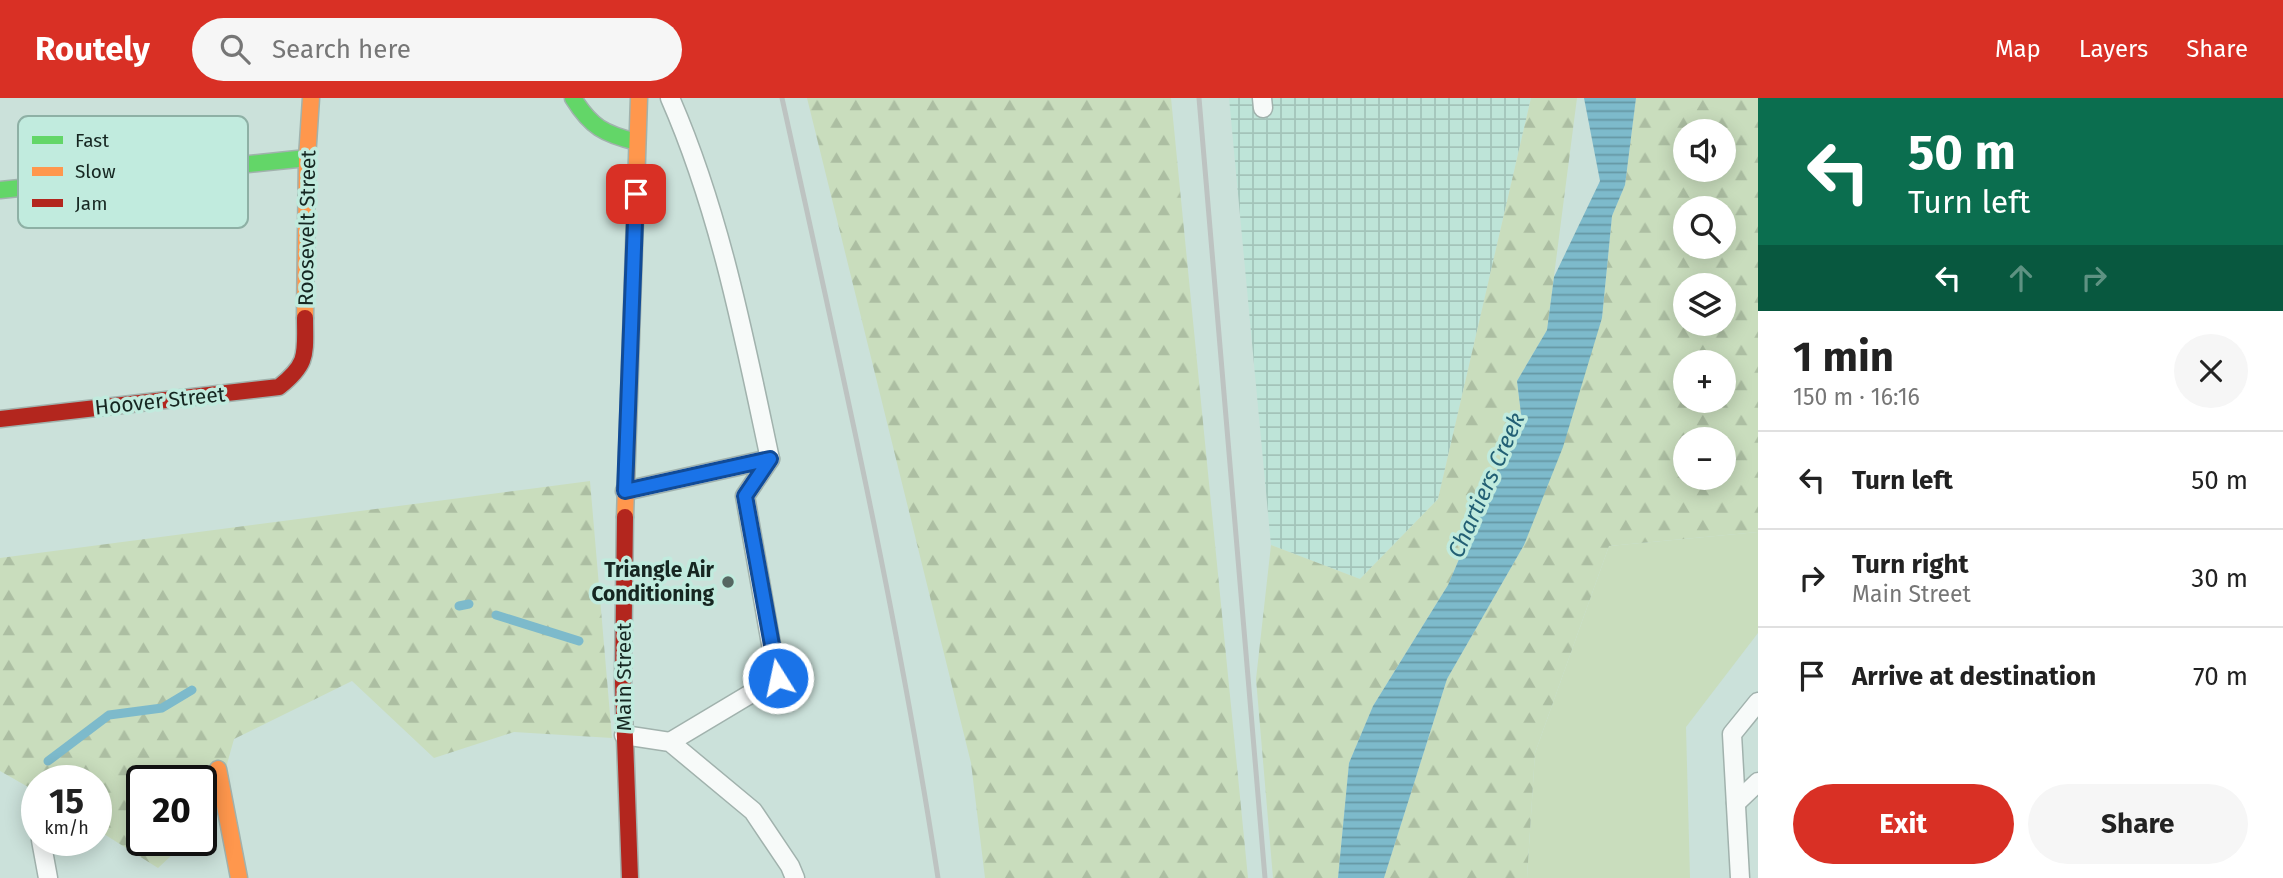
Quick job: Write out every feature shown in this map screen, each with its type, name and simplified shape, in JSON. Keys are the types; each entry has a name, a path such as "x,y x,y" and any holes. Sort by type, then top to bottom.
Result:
{"street":[{"name":"Roosevelt Street","path":"305,357 307,158 311,98"},
{"path":"572,98 586,120 606,135 638,142"},
{"name":"Main Street","path":"630,878 624,735 625,491 639,98"},
{"path":"248,164 307,158"},
{"path":"0,190 18,188"},
{"name":"Hoover Street","path":"0,419 279,387 295,374 305,357"},
{"path":"218,769 239,878"}],"lane":[{"path":"670,98 685,131 712,217 740,320 770,459 745,496 778,678 670,742"},
{"path":"625,491 770,459"},
{"path":"1740,878 1732,734 1758,702"},
{"path":"624,735 670,742 753,811 790,866 795,878"},
{"path":"1736,803 1758,782"},
{"path":"44,856 48,878"}],"shaded area":[{"path":"1229,98 1531,98 1438,499 1360,579 1271,545"}],"green space":[{"path":"807,98 1171,98 1248,878 985,878 971,763"},
{"path":"1531,98 1577,98 1547,330 1517,381 1521,414 1448,585 1373,706 1349,763 1338,878 1273,878 1256,679 1271,545 1360,579 1438,499"},
{"path":"1636,98 1758,98 1758,532 1609,546 1535,753 1527,878 1384,878 1447,679 1524,545 1602,318 1612,216 1625,185"},
{"path":"590,481 612,738 514,732 434,758 352,681 234,739 217,800 217,765 126,765 126,848 112,839 112,765 21,765 21,783 0,771 0,558"},
{"path":"1758,532 1758,633 1686,727 1690,878 1527,878 1535,753 1609,546"},
{"path":"139,856 171,856 158,868"}],"water":[{"path":"1584,98 1636,98 1625,185 1612,216 1602,318 1563,447 1524,545 1447,679 1384,878 1338,878 1349,763 1373,706 1448,585 1521,414 1517,381 1547,330 1554,277 1600,181"}],"waterway":[{"path":"459,606 469,604"},
{"path":"496,615 579,641"},
{"path":"48,761 109,715 162,708 192,690"}],"railway":[{"path":"782,98 886,584 938,878"},
{"path":"1199,98 1265,878"}],"traffic: fast":[{"path":"573,98 599,128 637,142"},
{"path":"248,164 307,158"},
{"path":"0,190 18,188"}],"traffic: slow":[{"path":"305,318 307,158 311,98"},
{"path":"625,517 639,98"},
{"path":"218,769 239,878"}],"traffic: jam":[{"path":"0,419 279,387 296,371 303,357 305,318"},
{"path":"625,517 623,683 630,878"}],"place":[{"name":"Triangle Air Conditioning","path":"728,582"}],"route":[{"path":"636,194 625,491 770,459 745,496 778,678"}],"water label":[{"name":"Chartiers Creek","path":"1486,485"}]}
